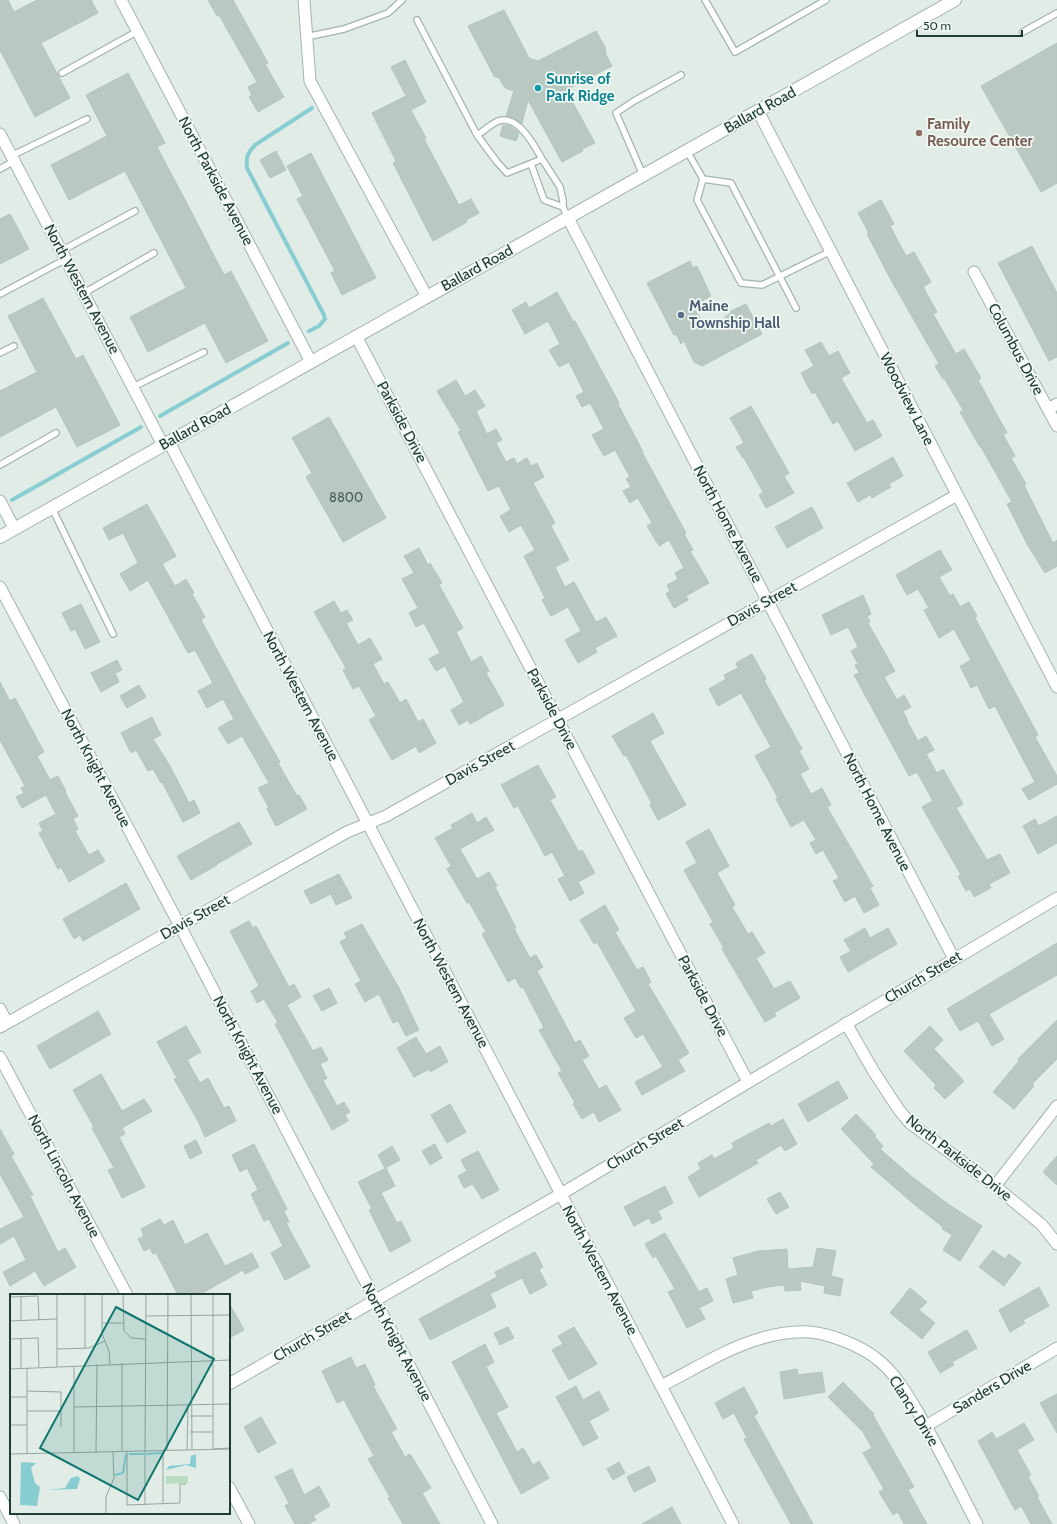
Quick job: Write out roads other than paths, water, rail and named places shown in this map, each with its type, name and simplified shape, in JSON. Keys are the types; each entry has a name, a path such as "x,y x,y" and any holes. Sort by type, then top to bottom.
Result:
{"street":[{"name":"North Parkside Avenue","path":"121,0 311,362"},
{"path":"304,0 310,81 427,297"},
{"name":"Ballard Road","path":"0,536 427,297 565,212 643,175 955,0"},
{"name":"Woodview Lane","path":"758,111 1057,687"},
{"name":"North Western Avenue","path":"0,134 133,387 166,443 368,823 733,1524"},
{"name":"North Home Avenue","path":"565,212 954,959"},
{"name":"Columbus Drive","path":"974,272 1052,406 1057,426"},
{"name":"Parkside Drive","path":"356,336 748,1082"},
{"name":"Davis Street","path":"4,1025 347,832 386,816 958,495"},
{"path":"0,501 14,528"},
{"name":"North Knight Avenue","path":"0,587 180,926 492,1524"},
{"name":"Church Street","path":"230,1383 561,1194 1057,898"},
{"path":"0,1009 4,1025"},
{"name":"North Parkside Drive","path":"846,1023 894,1103 910,1123 995,1186 1042,1225 1057,1244"},
{"name":"North Lincoln Avenue","path":"0,1057 126,1294"},
{"path":"995,1186 1057,1106"},
{"name":"Clancy Drive","path":"661,1386 732,1349 759,1339 784,1333 811,1332 836,1338 857,1346 878,1359 899,1381 926,1426 977,1524"},
{"name":"Sanders Drive","path":"926,1426 1057,1348"},
{"path":"230,1489 249,1524"},
{"path":"0,1497 6,1512 14,1524"}],"lane":[{"path":"306,37 344,29 388,13 402,0"},
{"path":"704,0 735,52 826,0"},
{"path":"1023,32 1057,13"},
{"path":"417,20 477,135 497,162 507,173 542,159"},
{"path":"62,73 138,31"},
{"path":"643,175 616,113 634,100 681,75"},
{"path":"0,168 13,159 86,119"},
{"path":"477,135 499,121 511,122 524,131 560,187 565,212"},
{"path":"687,150 703,179 697,200 741,283 762,285 831,251"},
{"path":"531,164 544,200 565,212"},
{"path":"703,179 731,183 796,308"},
{"path":"0,294 135,211"},
{"path":"84,293 154,253"},
{"path":"0,353 14,346"},
{"path":"133,387 204,352"},
{"path":"0,465 56,433"},
{"path":"52,508 114,634"}],"waterway":[{"path":"309,331 319,326 325,319 324,315 247,168 247,161 248,155 255,145 312,108"},
{"path":"160,416 288,343"},
{"path":"12,500 141,427"}],"place":[{"name":"Sunrise of Park Ridge","path":"538,88"},
{"name":"Family Resource Center","path":"919,133"},
{"name":"Maine Township Hall","path":"681,315"}]}
